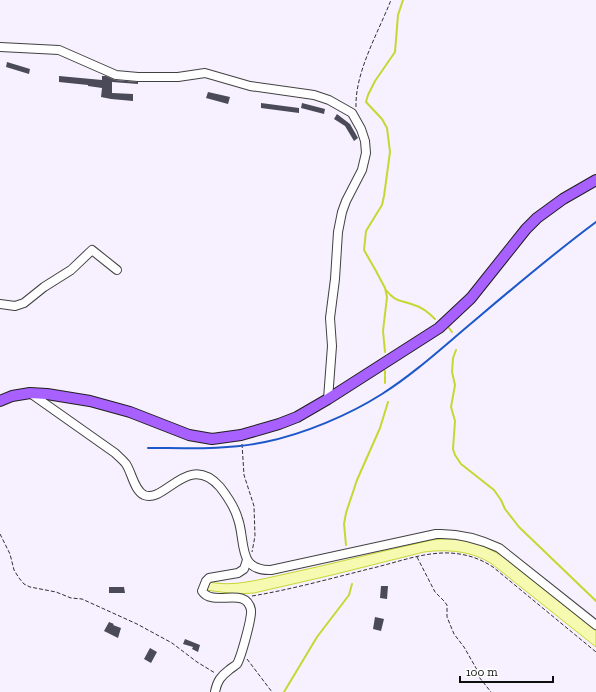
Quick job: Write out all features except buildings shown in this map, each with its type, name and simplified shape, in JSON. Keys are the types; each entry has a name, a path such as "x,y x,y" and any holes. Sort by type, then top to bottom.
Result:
{"main road":[{"path":"0,401 12,396 30,393 46,394 104,404 195,436 212,439 241,435 279,424 297,417 328,400 439,328 471,298 526,229 537,218 563,199 596,180"}],"street":[{"path":"0,47 59,50 116,75 138,77 178,77 205,73 250,86 314,95 342,106 352,113 357,119 365,141 366,153 362,170 342,212 338,232 335,279 330,318 332,346 328,400"},
{"path":"0,304 15,306 24,303 44,287 71,270 92,250 117,270"},
{"path":"30,393 115,453 126,465 136,486 143,494 152,495 158,493 181,478 194,475 206,477 213,481 226,496 238,518 247,560 250,565 256,568 271,570 425,536 446,534 462,535 480,540 499,548 596,625"},
{"path":"215,692 220,677 236,664 246,640 251,612 249,604 245,600 239,598 210,598 205,596 202,591 206,581 209,578 238,572 244,569 247,560"}],"path":[{"path":"357,119 356,99 360,79 390,0"},
{"path":"241,435 244,475 254,506 256,522 253,549 247,560"},
{"path":"0,534 10,554 14,570 24,584 30,587 56,592 71,598 82,599 137,624 172,643 220,677"},
{"path":"239,598 314,583 417,557 448,553 460,554 481,559 538,603 596,652"},
{"path":"417,557 435,592 447,605 447,617 454,634 464,647 476,668 479,677 492,692"},
{"path":"241,650 272,692"}],"shaded area":[{"path":"459,539 477,543 501,555 596,631 596,647 492,564 476,556 460,552 424,552 254,593 236,594 206,590 209,582 227,584 254,581 432,540"}],"waterway":[{"path":"385,352 383,331 387,297 385,288 364,250 366,231 382,205 390,152 387,128 382,119 366,102 375,81 395,52 398,15 403,0"},
{"path":"386,290 395,299 420,307 435,319"},
{"path":"449,328 452,332"},
{"path":"456,350 453,358 452,372 455,385 451,407 455,421 453,449 455,455 461,464 494,490 505,509 519,527 596,601"},
{"path":"385,371 385,383"},
{"path":"346,545 344,524 346,513 357,480 380,428 388,402"},
{"path":"284,692 317,637 349,595 352,584"}],"railway":[{"path":"148,448 222,447 251,445 280,439 326,423 369,402 418,368 534,270 596,222"}]}
